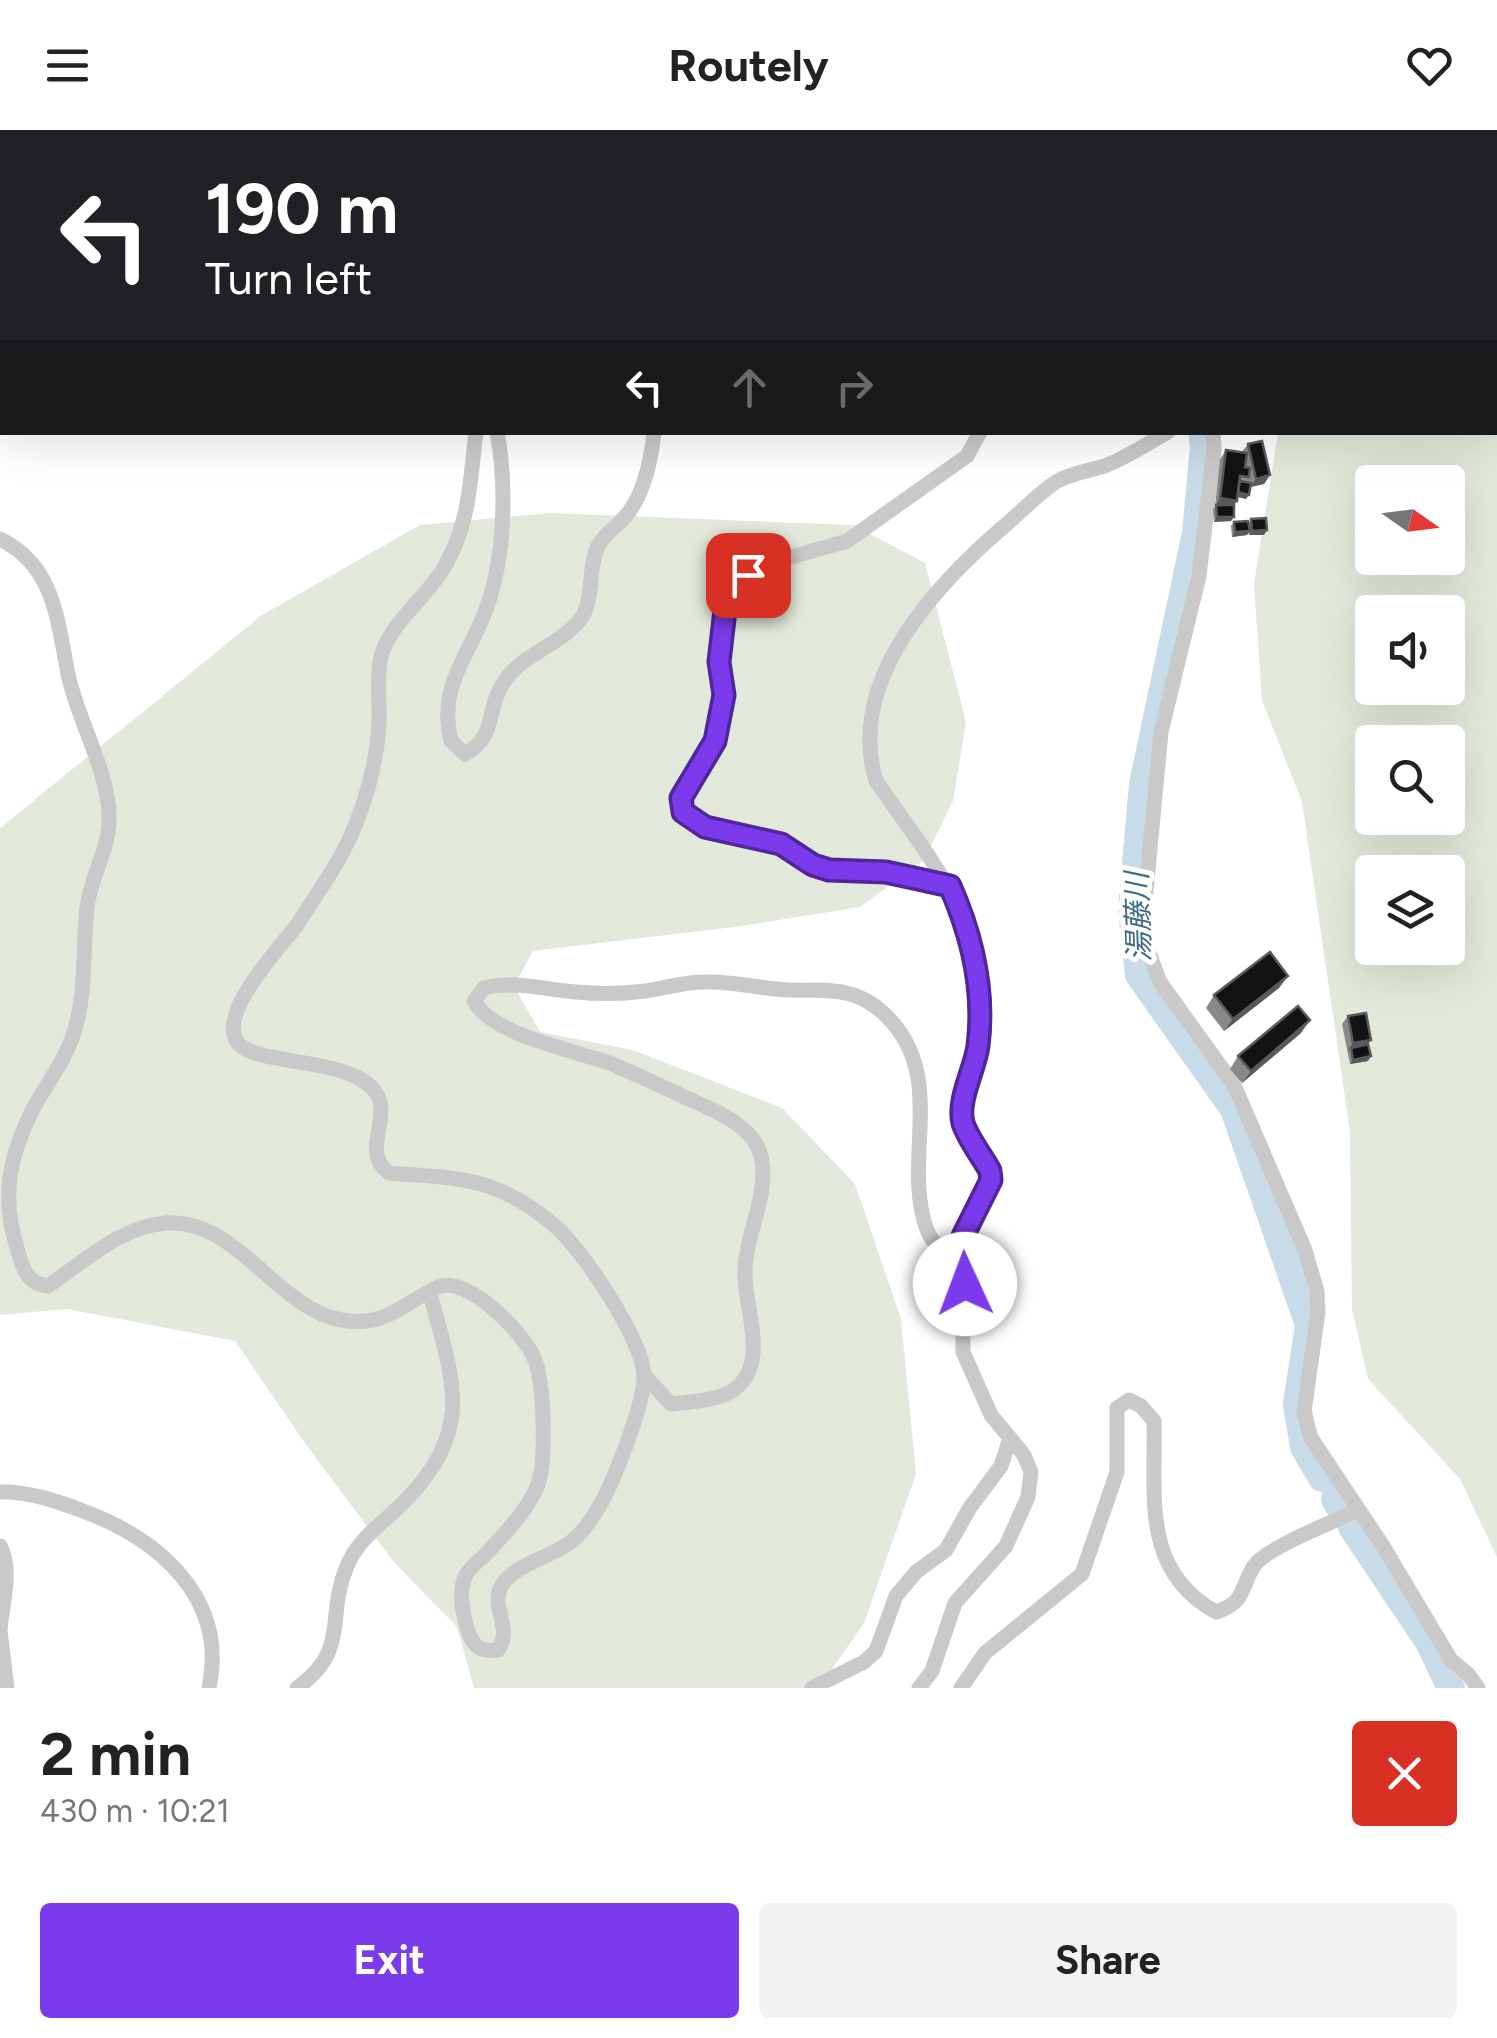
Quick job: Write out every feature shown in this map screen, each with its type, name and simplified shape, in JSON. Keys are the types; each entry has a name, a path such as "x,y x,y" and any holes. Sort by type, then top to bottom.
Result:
{"street":[{"path":"0,538 20,549 36,565 45,582 56,614 73,698 101,774 110,824 87,908 84,993 74,1034 33,1109 12,1158 7,1203 23,1268 30,1279 48,1286 93,1253 139,1227 170,1222 202,1230 230,1244 277,1285 329,1318 361,1324 374,1321 439,1286 462,1290 511,1323 536,1362 542,1392 543,1465 538,1486 504,1535 466,1574 460,1602 470,1636 478,1648 485,1652 498,1650 505,1632 497,1601 502,1585 572,1541 598,1508 641,1399 644,1375 640,1356 621,1316 582,1256 554,1226 515,1199 487,1186 390,1173 380,1166 375,1151 381,1111 378,1094 367,1083 344,1071 241,1048 233,1036 234,1020 244,994 298,924 341,857 358,815 379,725 382,654 389,638 446,564 468,509 476,435"},
{"path":"498,435 504,468 502,527 490,596 454,673 448,698 451,741 466,754 486,738 500,689 517,665 566,635 583,616 599,543 633,508 643,486 653,435"},
{"path":"950,886 886,872 829,870 813,865 781,844 705,827 683,812 681,798 715,741 724,695 719,662 725,610 737,588 764,565 847,541 968,456 978,435"},
{"path":"919,1688 932,1672 956,1603 1006,1546 1028,1497 1032,1472 1024,1455 991,1415 962,1352 963,1236 991,1180 990,1171 963,1122 977,1050 979,980 950,886 876,781 870,733 879,691 894,655 914,620 952,575 1058,481 1110,464 1163,435"},
{"path":"1213,435 1199,576 1161,732 1146,902 1147,947 1160,982 1234,1086 1305,1250 1317,1291 1318,1312 1305,1396 1306,1423 1314,1446 1451,1660 1478,1688"},
{"path":"644,1375 671,1404 719,1397 745,1379 751,1364 752,1333 745,1262 760,1194 763,1164 759,1149 734,1120 610,1064 487,1018 474,1001 484,988 511,985 580,993 644,991 709,982 786,990 836,990 880,1008 898,1028 918,1072 922,1098 918,1178 928,1234 964,1268"},
{"path":"296,1688 324,1664 332,1646 345,1569 354,1551 408,1498 447,1444 454,1391 430,1293"},
{"path":"961,1688 986,1653 1082,1574 1117,1472 1117,1408 1129,1400 1141,1406 1154,1421 1152,1488 1159,1547 1170,1568 1200,1604 1216,1612 1228,1608 1246,1590 1254,1566 1272,1550 1358,1510"},
{"path":"812,1688 864,1662 876,1651 896,1596 916,1572 946,1550 969,1509 1001,1466 1010,1438"},
{"path":"0,1492 55,1500 100,1517 142,1538 161,1553 204,1610 212,1649 209,1688"},
{"path":"0,1546 6,1580 0,1630 7,1688"}],"green space":[{"path":"1278,435 1497,435 1497,1557 1460,1479 1368,1379 1352,1309 1350,1132 1302,802 1262,700 1254,584"},
{"path":"551,513 853,525 925,563 966,722 953,801 924,860 860,907 742,926 533,951 514,986 540,1032 633,1050 782,1108 855,1184 901,1319 916,1474 864,1623 819,1688 474,1688 457,1627 393,1561 235,1341 67,1309 0,1315 0,828 262,615 420,525"}],"building":[{"path":"1262,441 1270,475 1256,479 1248,444"},
{"path":"1226,450 1247,453 1245,467 1250,468 1249,477 1240,476 1237,501 1220,498"},
{"path":"1240,481 1251,483 1249,495 1238,492"},
{"path":"1216,505 1234,505 1234,517 1217,517"},
{"path":"1266,518 1267,530 1252,531 1251,519"},
{"path":"1248,521 1250,531 1235,532 1234,522"},
{"path":"1270,952 1288,976 1233,1019 1214,995"},
{"path":"1298,1006 1310,1020 1251,1071 1238,1056"},
{"path":"1366,1013 1371,1040 1353,1043 1348,1016"},
{"path":"1368,1044 1371,1056 1353,1060 1351,1048"}],"waterway":[{"name":"湯藤川","path":"1202,435 1196,533 1143,784 1132,909 1139,975 1234,1109 1309,1325 1297,1404 1304,1447 1322,1478"},
{"name":"湯藤川","path":"1335,1499 1339,1506"},
{"name":"湯藤川","path":"1352,1527 1429,1642 1451,1688"}],"route":[{"path":"748,575 725,610 719,662 724,695 715,741 681,798 683,812 705,827 781,844 813,865 829,870 886,872 950,886 979,980 981,1006 963,1122 990,1171 991,1180 963,1236 965,1284"}]}
